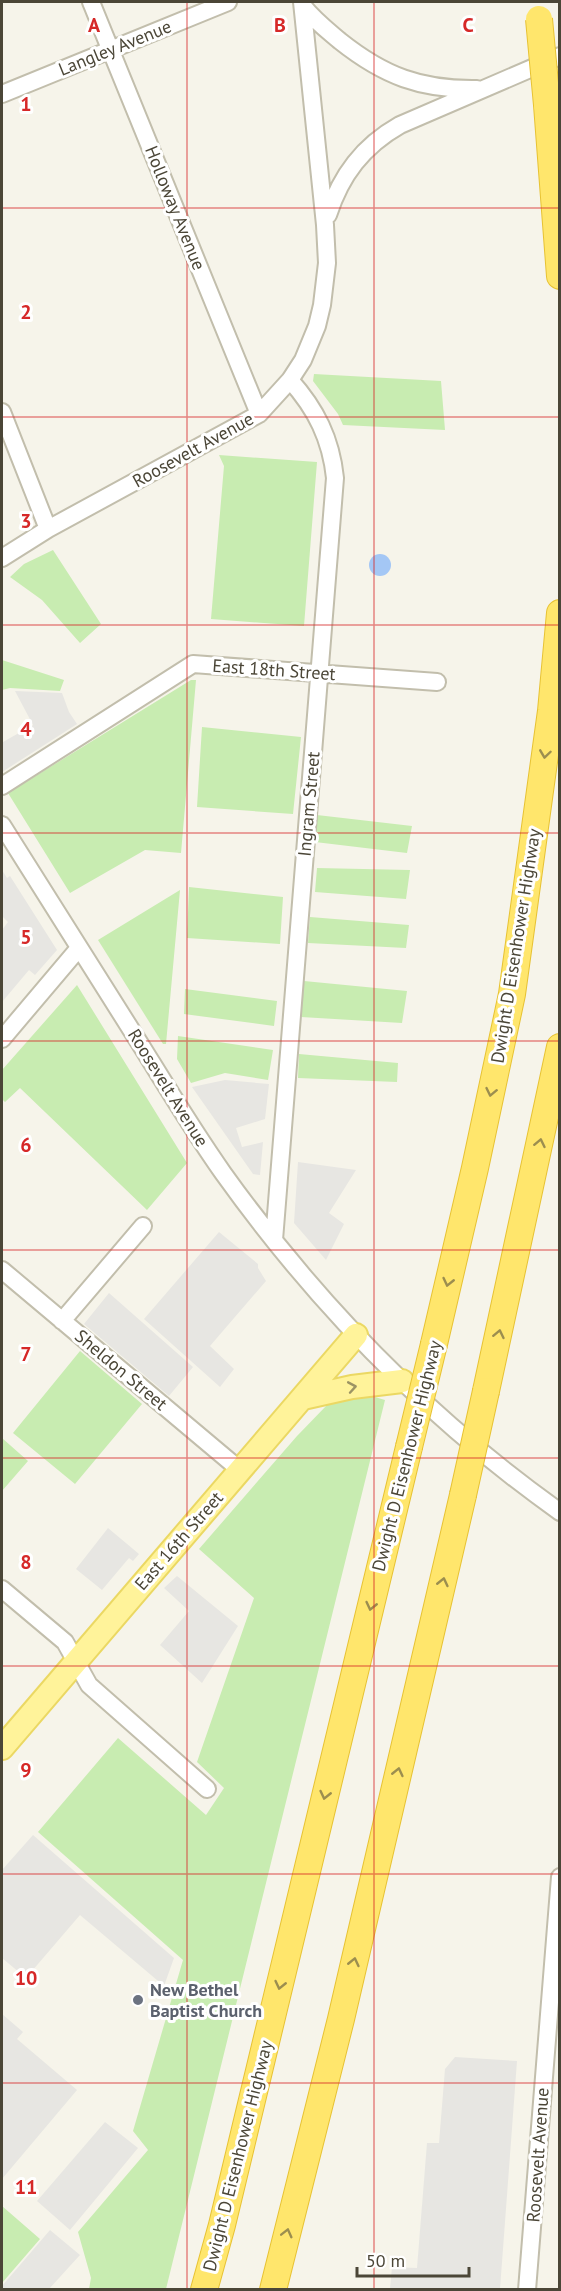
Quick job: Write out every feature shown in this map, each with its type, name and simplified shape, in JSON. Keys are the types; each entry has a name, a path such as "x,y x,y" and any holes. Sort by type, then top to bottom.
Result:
{"highway":[{"path":"538,10 560,276"},
{"name":"Dwight D Eisenhower Highway","path":"202,2289 222,2225 475,1168 512,994 551,711 560,613"},
{"path":"273,2289 341,2019 463,1495 560,1047"}],"main road":[{"name":"East 16th Street","path":"2,1748 356,1335"},
{"path":"303,1398 352,1387 402,1381"}],"street":[{"name":"Holloway Avenue","path":"91,2 259,414"},
{"name":"Langley Avenue","path":"2,94 228,2"},
{"path":"303,4 342,43 385,71 431,87 484,89"},
{"name":"Roosevelt Avenue","path":"2,556 259,414 290,380 303,360 317,326 327,263 303,4"},
{"path":"325,225 343,178 365,150 382,136 400,125 560,56"},
{"name":"Ingram Street","path":"274,1240 335,478 328,443 317,416 290,380"},
{"path":"2,412 48,529"},
{"name":"East 18th Street","path":"2,786 193,664 437,682"},
{"name":"Roosevelt Avenue","path":"2,825 207,1150 274,1240 356,1335 402,1381 491,1462 560,1512"},
{"path":"2,1039 79,948"},
{"path":"62,1321 143,1226"},
{"name":"Sheldon Street","path":"2,1270 240,1470"},
{"path":"2,1589 65,1642 88,1685 207,1789"},
{"name":"Roosevelt Avenue","path":"527,2289 552,2070 560,1877"}],"green space":[{"path":"314,374 441,381 445,430 343,425 338,414 313,381"},
{"path":"219,455 317,462 304,626 211,619 224,466"},
{"path":"53,550 101,624 80,643 42,600 10,577 24,564"},
{"path":"2,660 64,680 60,691 10,688 2,690"},
{"path":"191,680 196,680 181,853 145,850 70,893 8,793"},
{"path":"202,727 301,737 293,814 197,807"},
{"path":"317,815 412,826 407,853 315,842"},
{"path":"317,868 410,870 406,899 315,892"},
{"path":"189,887 283,897 280,944 187,938"},
{"path":"180,890 166,1044 163,1044 98,940"},
{"path":"310,917 409,925 406,948 308,943"},
{"path":"304,981 407,991 402,1023 301,1017"},
{"path":"77,985 187,1163 147,1210 20,1088 5,1102 2,1099 2,1070"},
{"path":"185,989 277,1001 274,1026 184,1014"},
{"path":"178,1036 273,1050 268,1080 225,1073 191,1083 177,1059"},
{"path":"299,1054 398,1063 397,1082 298,1078"},
{"path":"80,1351 142,1404 75,1484 13,1433"},
{"path":"361,1393 385,1400 166,2289 89,2289 91,2278 78,2232 148,2150 133,2131 183,1960 38,1832 118,1738 206,1815 224,1788 197,1762 254,1598 199,1549 297,1436 328,1404"},
{"path":"2,1438 28,1461 2,1491"},
{"path":"2,2206 40,2239 2,2283"}],"shaded area":[{"path":"15,691 62,693 69,712 77,724 2,772 2,741 33,725"},
{"path":"2,870 7,878 10,876 57,950 35,975 29,970 2,1002 2,930 8,922 2,916"},
{"path":"225,1080 269,1084 265,1119 236,1128 242,1147 263,1142 260,1175 253,1174 192,1087"},
{"path":"298,1162 356,1170 329,1213 344,1224 326,1260 294,1223"},
{"path":"219,1232 258,1264 266,1281 210,1346 234,1369 220,1387 144,1319"},
{"path":"109,1293 193,1367 169,1396 84,1324"},
{"path":"108,1528 139,1554 133,1561 129,1558 102,1590 76,1569"},
{"path":"177,1576 238,1626 202,1683 160,1645 189,1611 164,1588"},
{"path":"33,1835 174,1958 164,1986 80,1915 26,1978 2,1958 2,1870"},
{"path":"2,2014 23,2032 17,2039 77,2090 2,2179"},
{"path":"455,2057 517,2061 500,2289 390,2289 392,2267 417,2268 427,2143 439,2143 445,2069"},
{"path":"105,2122 138,2148 70,2230 37,2201"},
{"path":"50,2230 80,2255 49,2289 2,2289 2,2286"}],"water":[{"path":"376,554 384,554 391,561 391,569 384,576 376,576 369,569 369,561"}],"place":[{"name":"New Bethel Baptist Church","path":"138,2000"}]}
